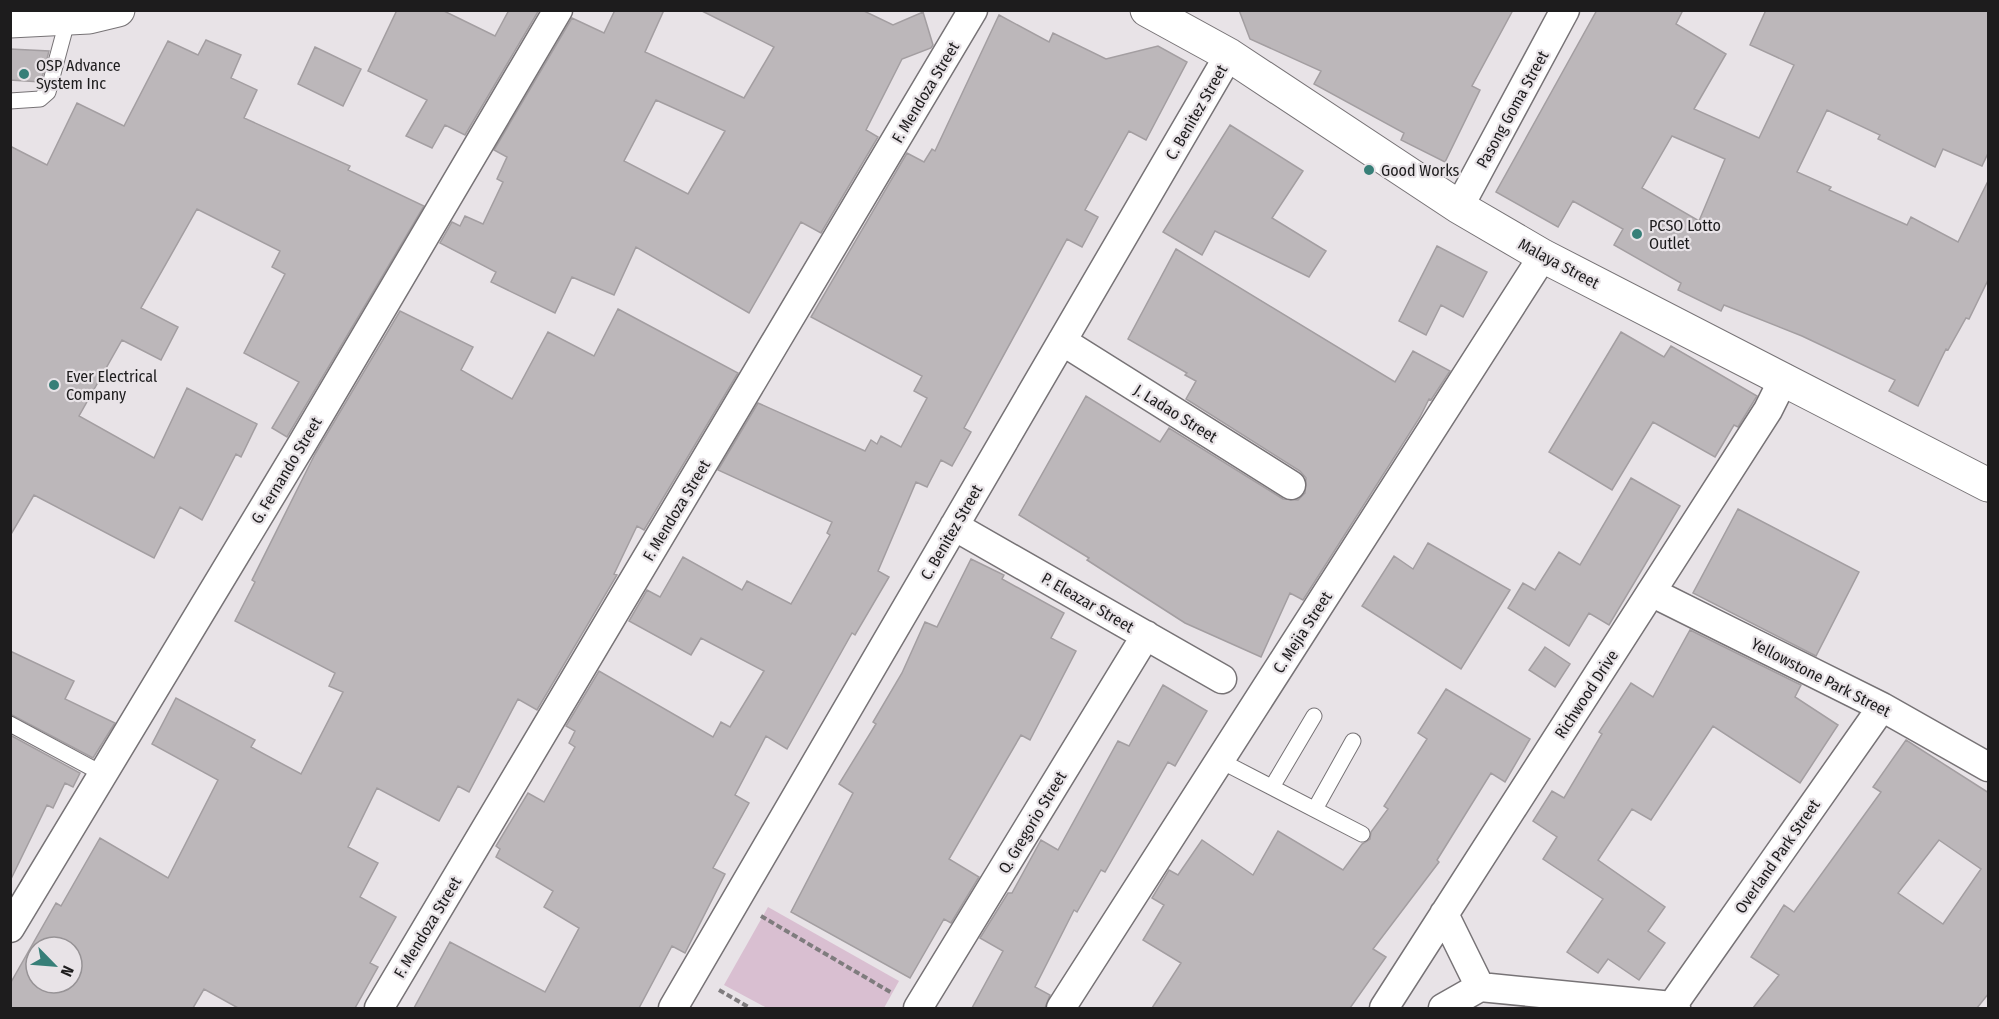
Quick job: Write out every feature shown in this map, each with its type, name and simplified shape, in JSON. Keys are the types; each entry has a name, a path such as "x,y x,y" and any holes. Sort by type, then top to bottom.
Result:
{"street":[{"path":"10,21 89,17 118,10"},
{"name":"G. Fernando Street","path":"10,928 296,454 558,10"},
{"name":"F. Mendoza Street","path":"379,1008 973,10"},
{"name":"Malaya Street","path":"1147,10 1229,55 1459,207 1544,256 1989,485"},
{"name":"Pasong Goma Street","path":"1459,207 1565,10"},
{"name":"C. Benitez Street","path":"673,1008 1229,55"},
{"name":"C. Mejia Street","path":"1061,1008 1544,256"},
{"name":"J. Ladao Street","path":"1062,341 1291,485"},
{"name":"Richwood Drive","path":"1384,1008 1768,410 1784,378"},
{"name":"P. Eleazar Street","path":"954,526 1222,679"},
{"name":"Yellowstone Park Street","path":"1651,592 1882,707 1989,767"},
{"name":"Q. Gregorio Street","path":"908,1003 1146,635"},
{"name":"Overland Park Street","path":"1674,1007 1882,707"},
{"path":"1444,914 1480,987"},
{"path":"1443,1008 1480,987 1674,1007"}],"lane":[{"path":"10,100 40,99 48,92 68,18"},
{"path":"1272,787 1314,716"},
{"path":"10,724 102,773"},
{"path":"1315,809 1353,741"},
{"path":"1221,761 1362,834"}],"path":[{"path":"736,901 908,1003"}],"shaded area":[{"path":"768,907 899,981 884,1008 767,1008 724,985"}],"building":[{"path":"397,10 442,10 495,36 509,10 539,10 465,135 445,125 432,148 406,136 427,100 368,71"},
{"path":"615,10 664,10 645,52 744,98 774,47 700,10 862,10 893,25 923,12 933,45 931,48 902,59 866,130 878,137 821,233 801,222 749,313 636,247 614,295 572,277 555,313 491,282 496,272 440,243 452,222 460,226 465,216 483,224 503,182 497,179 507,157 494,150 572,18 604,33","holes":["656,100 725,131 688,194 624,161"]},
{"path":"1239,10 1513,10 1472,86 1480,90 1445,162 1401,140 1404,133 1314,84 1321,71 1250,39"},
{"path":"1597,10 1683,10 1676,24 1726,54 1694,109 1759,138 1794,65 1750,45 1766,10 1989,10 1989,151 1982,166 1943,149 1935,167 1878,139 1880,135 1827,110 1797,172 1831,187 1829,190 1907,225 1911,217 1958,242 1989,179 1989,278 1969,319 1966,318 1948,350 1946,349 1918,406 1889,391 1895,380 1802,336 1724,305 1721,311 1678,290 1681,283 1614,245 1623,229 1573,201 1558,227 1496,192","holes":["1672,136 1725,159 1699,221 1642,188"]},
{"path":"999,15 1049,42 1053,33 1106,59 1158,46 1187,62 1146,140 1129,131 1085,210 1098,217 1082,247 1067,239 964,428 971,432 952,466 941,460 927,487 916,482 878,571 889,577 855,635 852,633 787,749 766,736 735,795 749,803 713,868 725,874 685,953 672,946 639,1008 414,1008 450,942 545,992 579,928 544,907 553,891 496,857 500,849 496,846 528,793 544,802 575,747 569,743 575,731 566,726 599,671 713,737 721,722 730,727 764,671 701,638 691,655 629,621 647,590 660,597 683,557 742,590 747,581 791,604 830,535 827,533 832,522 718,470 758,403 865,451 871,440 877,444 881,436 901,447 927,398 914,391 922,376 811,317 907,153 924,162 932,149 935,151"},
{"path":"206,40 241,55 231,78 257,90 244,118 350,166 348,170 424,206 287,437 272,428 299,382 244,353 285,274 272,267 280,251 197,209 141,308 178,327 161,360 122,340 79,416 154,458 187,388 257,424 241,457 236,454 202,520 180,507 154,558 34,495 10,536 10,146 47,165 77,103 124,126 168,41 198,55"},
{"path":"315,47 361,69 343,106 298,84"},
{"path":"10,49 49,51 41,82 10,80"},
{"path":"1230,125 1303,171 1272,218 1326,251 1309,277 1215,231 1202,255 1163,232"},
{"path":"1437,246 1487,272 1463,317 1441,305 1426,335 1399,321"},
{"path":"1176,249 1395,382 1413,351 1450,371 1431,400 1429,399 1420,417 1303,600 1290,593 1261,657 1185,623 1087,560 1089,558 1019,515 1086,396 1160,442 1169,428 1283,499 1298,500 1305,493 1306,478 1300,471 1186,399 1196,381 1185,375 1187,373 1128,339"},
{"path":"618,309 738,373 644,530 637,526 614,574 617,575 537,710 518,699 469,792 458,786 439,821 377,788 348,847 378,863 360,897 396,917 370,963 378,967 355,1008 238,1008 204,989 193,1008 10,1008 10,984 24,959 24,995 84,995 84,935 38,935 56,903 61,906 100,838 168,878 218,780 152,744 176,698 255,740 251,747 301,774 343,692 329,686 335,673 235,621 255,582 252,580 315,454 400,311 473,347 461,370 512,399 548,332 594,356"},
{"path":"1621,332 1664,357 1671,346 1757,396 1738,427 1734,425 1715,457 1653,422 1612,490 1549,452"},
{"path":"1631,478 1680,506 1609,625 1589,613 1569,646 1508,608 1523,583 1535,590 1559,552 1580,565"},
{"path":"1738,509 1859,572 1816,656 1693,593"},
{"path":"1428,543 1510,590 1461,669 1362,606 1394,556 1413,569"},
{"path":"971,559 1004,575 1002,579 1064,613 1051,638 1076,651 1030,740 1021,735 949,859 979,877 951,923 944,919 910,978 791,912 853,793 839,784 876,724 873,722 902,673 925,622 937,627"},
{"path":"1690,630 1801,685 1795,697 1838,725 1800,783 1713,726 1651,820 1632,809 1598,860 1665,907 1648,931 1665,943 1639,980 1608,959 1598,973 1567,952 1603,899 1543,859 1557,837 1533,821 1552,791 1564,798 1602,734 1599,732 1631,683 1653,697"},
{"path":"1545,647 1570,664 1555,687 1529,670"},
{"path":"10,651 74,681 65,699 115,723 93,758 10,714"},
{"path":"1163,685 1207,711 1175,766 1168,762 1105,872 1101,870 1077,912 1074,910 1035,987 1050,995 1045,1008 972,1008 1003,951 980,938 1008,893 1012,893 1041,840 1058,850 1118,741 1129,746"},
{"path":"1446,689 1530,739 1505,782 1491,773 1437,860 1439,862 1373,949 1386,957 1350,1008 1152,1008 1181,963 1143,940 1164,905 1152,898 1169,870 1178,875 1202,840 1253,875 1278,831 1343,870 1362,844 1370,839 1371,832 1388,809 1384,806 1427,739 1418,733"},
{"path":"10,735 80,773 73,787 65,783 53,808 47,805 10,881"},
{"path":"1906,740 1989,793 1989,993 1977,1008 1753,1008 1779,975 1751,957 1784,905 1794,912 1881,792 1873,787","holes":["1939,840 1981,869 1943,924 1898,893"]}],"place":[{"name":"OSP Advance System Inc","path":"24,74"},
{"name":"Good Works","path":"1369,170"},
{"name":"PCSO Lotto Outlet","path":"1637,234"},
{"name":"Ever Electrical Company","path":"54,385"}]}
